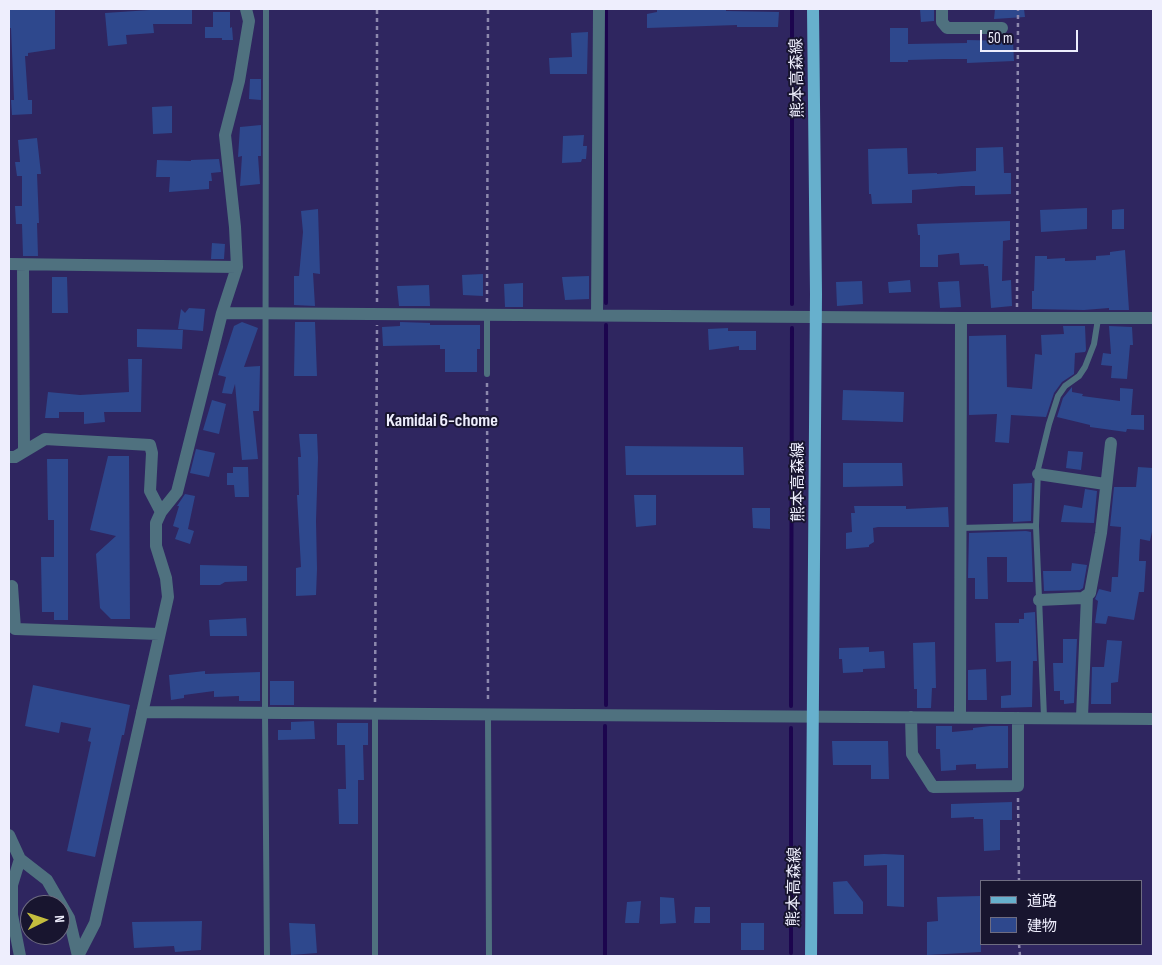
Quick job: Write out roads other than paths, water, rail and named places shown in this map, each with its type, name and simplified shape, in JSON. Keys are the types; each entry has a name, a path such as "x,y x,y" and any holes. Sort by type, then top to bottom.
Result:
{"main road":[{"name":"熊本高森線","path":"811,956 816,316 813,9"}],"street":[{"path":"78,956 95,923 168,597 166,578 156,546 156,523 160,512 177,492 222,313 237,267 235,227 224,135 239,81 249,21 246,9"},
{"path":"597,315 599,9"},
{"path":"942,9 942,22 944,27 947,28 1002,28"},
{"path":"9,264 237,267"},
{"path":"23,265 24,450"},
{"path":"222,313 1153,318"},
{"path":"960,717 961,318"},
{"path":"9,457 15,457 44,439 150,445 152,452 150,491 160,512"},
{"path":"1082,718 1087,596 1090,593 1101,532 1111,444"},
{"path":"1038,474 1105,484"},
{"path":"9,587 12,586 15,629 159,634"},
{"path":"1039,600 1087,596"},
{"path":"142,712 1153,719"},
{"path":"911,717 912,754 933,787 1018,786 1018,718"},
{"path":"9,835 20,859 47,880 69,918 78,956"},
{"path":"20,859 12,884 12,915 20,956"},
{"path":"9,923 17,942"}],"lane":[{"path":"266,9 265,713 268,956"},
{"path":"487,314 487,374"},
{"path":"1044,717 1036,526 1038,474 1049,424 1058,396 1065,386 1079,376 1085,367 1094,344 1098,319"},
{"path":"960,528 1036,526"},
{"path":"374,956 375,714"},
{"path":"488,715 489,956"}],"waterway":[{"path":"606,9 606,303"},
{"path":"792,9 792,304"},
{"path":"606,325 606,705"},
{"path":"791,706 792,328"},
{"path":"605,726 605,956"},
{"path":"791,728 791,953"}],"district":[{"name":"Kamidai 6-chome","path":"442,421"}]}
